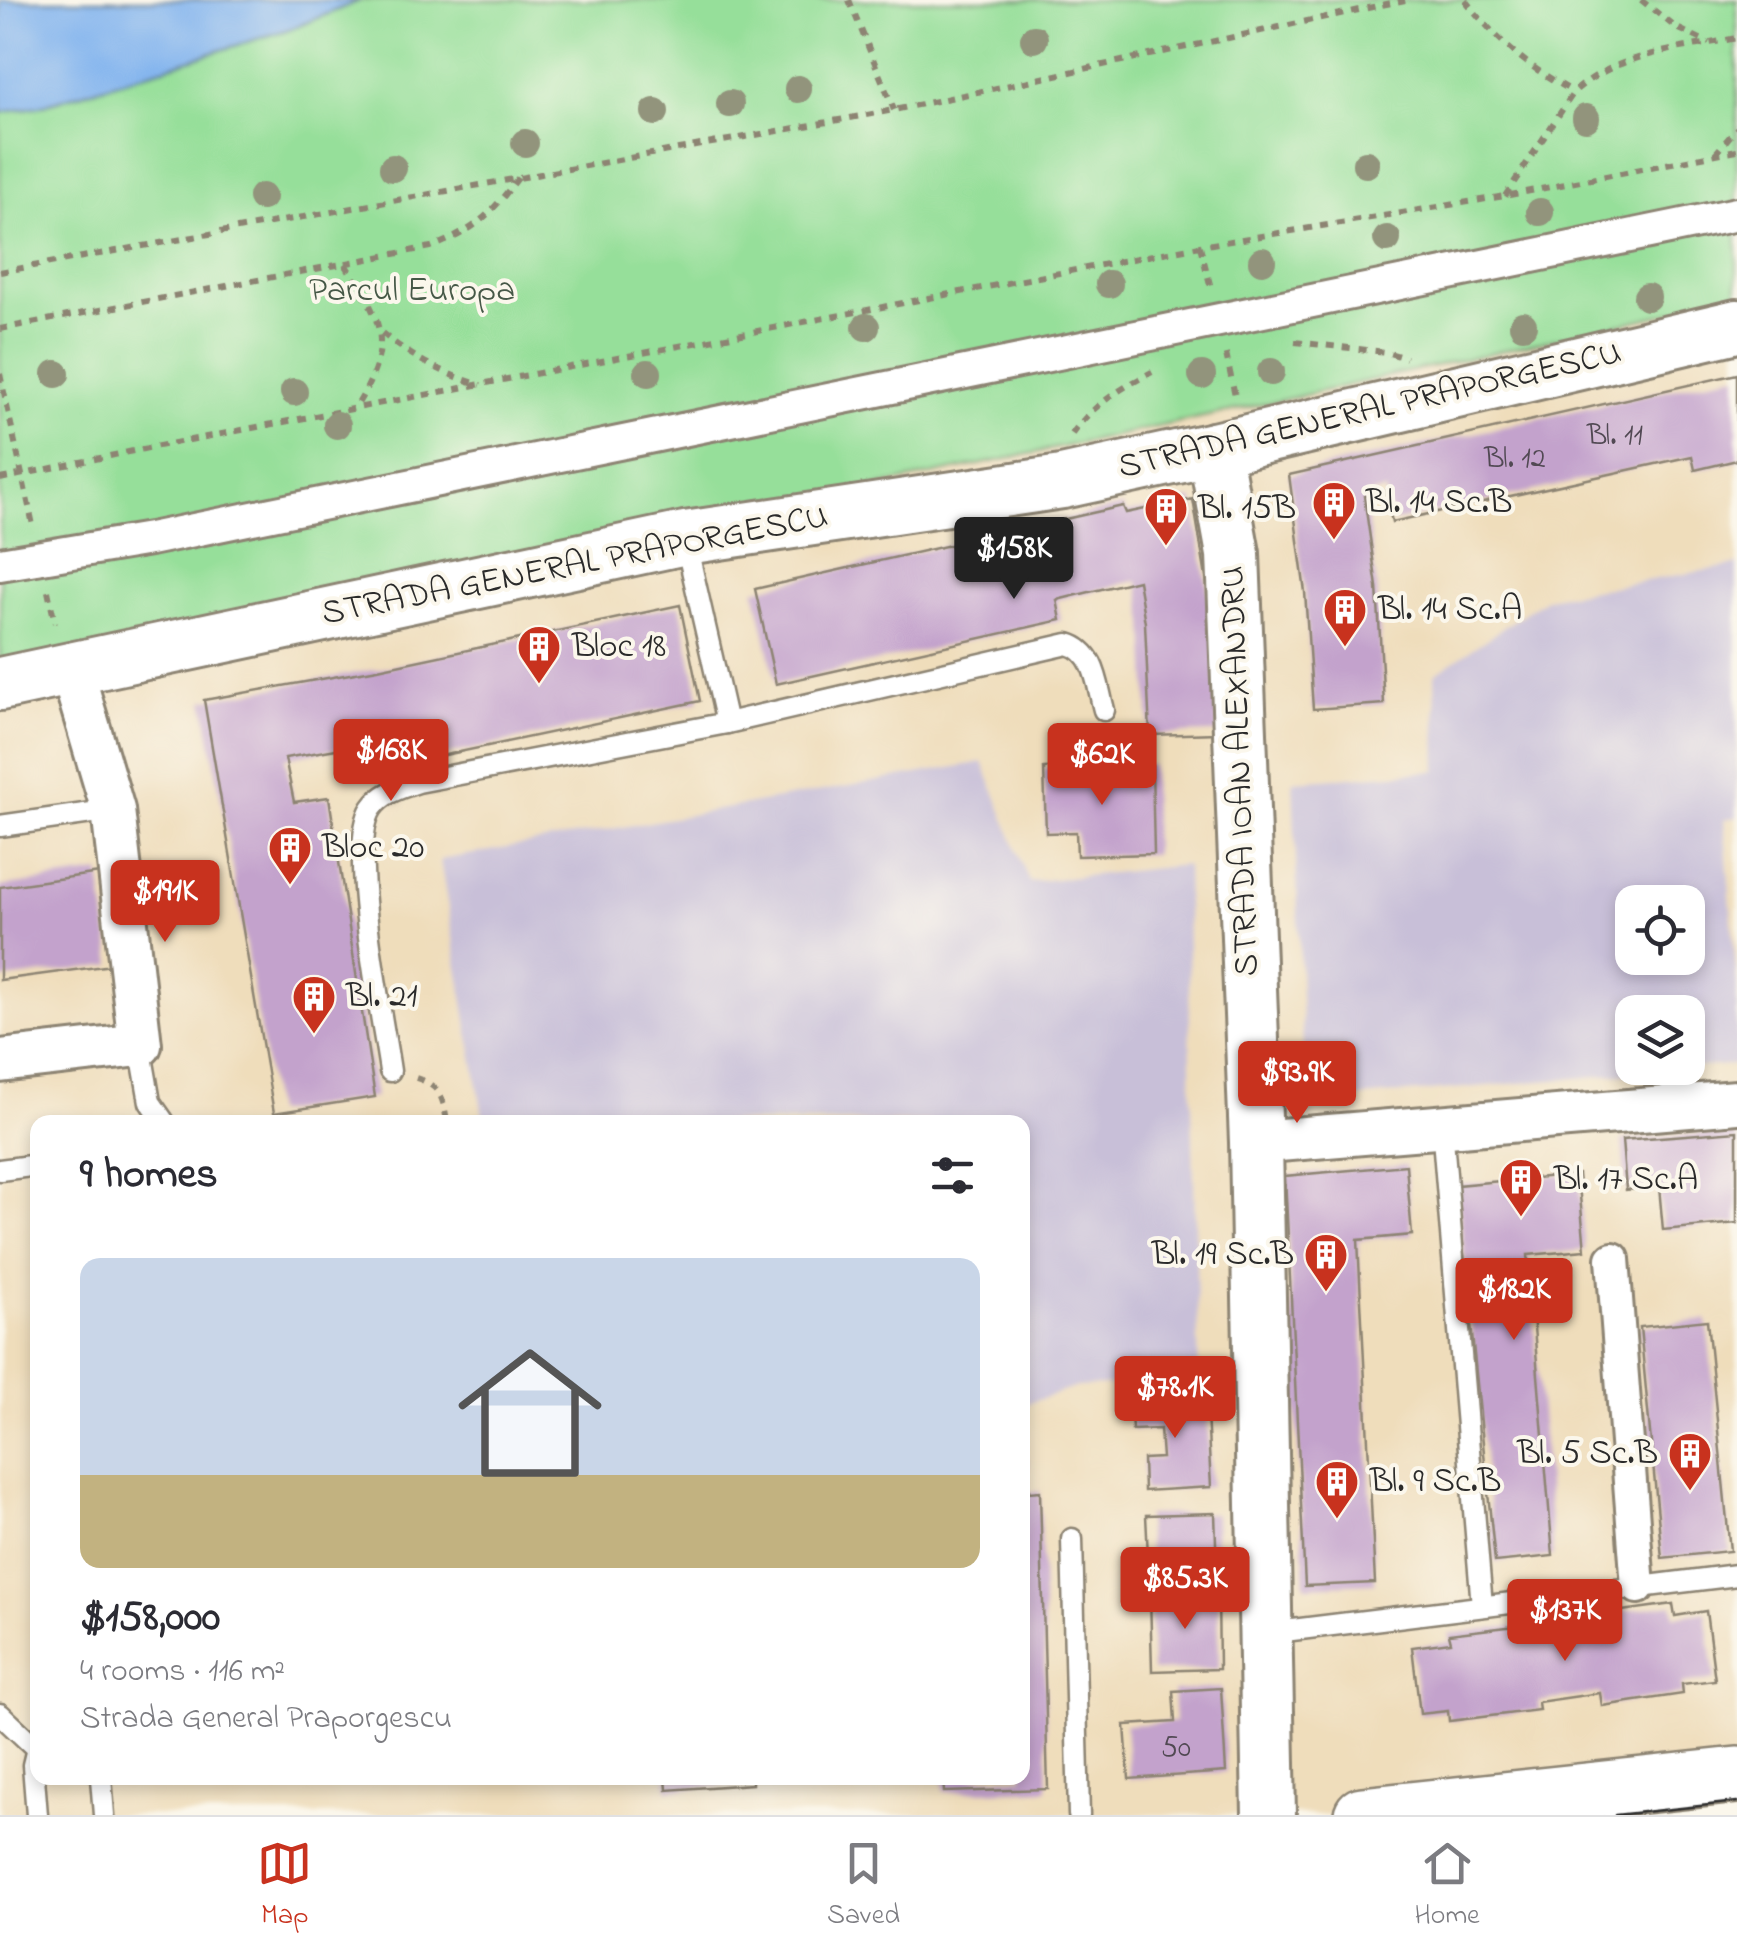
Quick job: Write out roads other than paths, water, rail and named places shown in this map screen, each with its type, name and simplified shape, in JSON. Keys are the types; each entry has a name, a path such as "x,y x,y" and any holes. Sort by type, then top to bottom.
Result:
{"main road":[{"path":"1362,1815 1737,1775"}],"street":[{"path":"0,564 1222,334 1737,214"},
{"name":"STRADA GENERAL PRAPORGESCU","path":"0,684 685,538 1062,482 1214,450 1737,326"},
{"name":"STRADA IOAN ALEXANDRU","path":"1214,450 1233,554 1256,1142 1269,1815"},
{"path":"0,1061 140,1045 113,810 71,668"},
{"path":"1256,1142 1737,1102"},
{"path":"1613,1259 1638,1587"}],"lane":[{"path":"685,538 727,723"},
{"path":"390,1071 362,870 362,835 371,809 389,792 418,782 727,723 1068,644 1082,648 1089,658 1104,710"},
{"path":"0,826 113,810"},
{"path":"140,1045 150,1102 159,1115"},
{"path":"1442,1126 1482,1606"},
{"path":"0,1170 30,1166"},
{"path":"1072,1539 1079,1815"},
{"path":"1264,1633 1737,1574"},
{"path":"0,1714 30,1740"},
{"path":"35,1785 38,1815"},
{"path":"102,1785 104,1815"}],"water":[{"path":"0,0 361,0 296,27 40,106 0,113"}],"tram line":[{"path":"1615,1815 1737,1802"}],"place":[{"name":"Bl. 14 Sc.B","path":"1334,541"},
{"name":"Bl. 15B","path":"1166,547"},
{"name":"Bl. 14 Sc.A","path":"1345,648"},
{"name":"Bloc 18","path":"539,685"},
{"name":"Bloc 20","path":"290,886"},
{"name":"Bl. 21","path":"314,1035"},
{"name":"Bl. 17 Sc.A","path":"1521,1218"},
{"name":"Bl. 19 Sc.B","path":"1326,1293"},
{"name":"Bl. 5 Sc.B","path":"1690,1492"},
{"name":"Bl. 9 Sc.B","path":"1337,1520"}],"park label":[{"name":"Parcul Europa","path":"412,291"}]}
